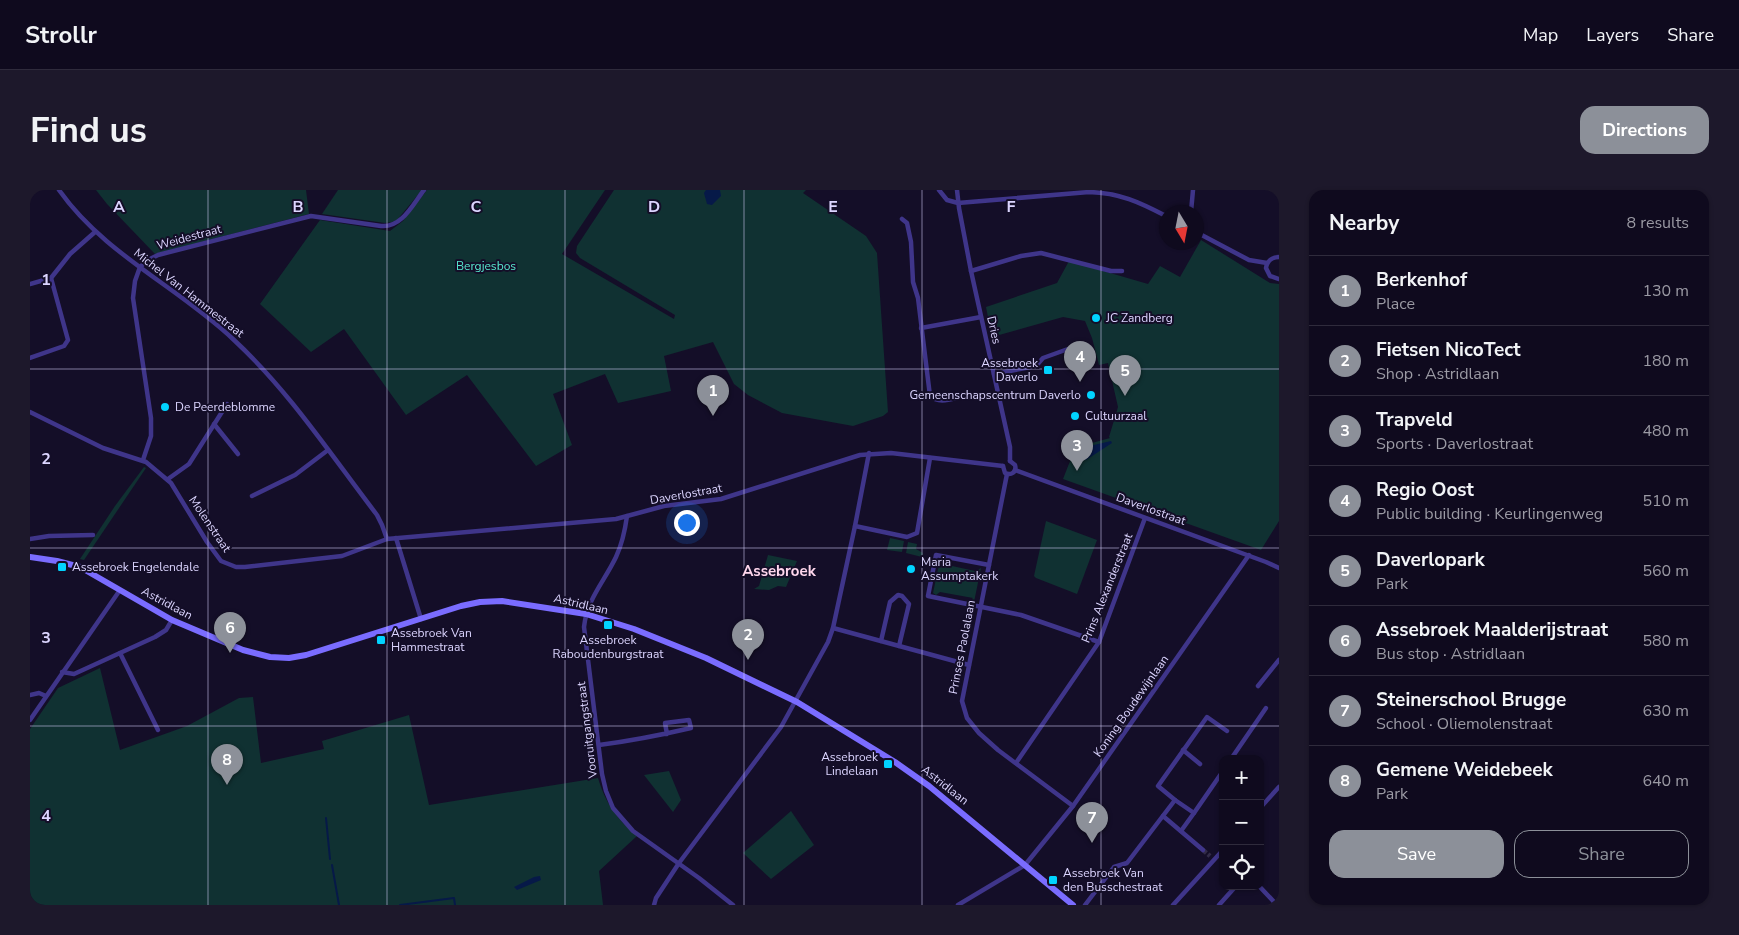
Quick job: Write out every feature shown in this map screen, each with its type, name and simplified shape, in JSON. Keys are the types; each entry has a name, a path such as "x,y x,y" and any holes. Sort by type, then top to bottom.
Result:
{"main road":[{"name":"Astridlaan","path":"30,557 57,560 80,567 172,620 243,650 262,656 281,658 298,657 314,653 466,605 491,601 586,614 669,642 796,702 895,762 929,786 1073,905"}],"street":[{"name":"Michel Van Hammestraat","path":"59,190 95,232 204,315 255,360 275,382 377,515 387,539"},
{"name":"Weidestraat","path":"140,267 158,255 311,216 382,226 392,225 401,220 424,190"},
{"path":"938,190 947,200 958,203 1049,192 1116,192 1159,212"},
{"name":"Dries","path":"957,190 971,271 1010,447 1010,461"},
{"path":"1192,205 1193,190"},
{"path":"902,219 908,223 913,282 918,298 930,396 941,400 967,394"},
{"path":"30,284 51,278 70,254 95,232"},
{"path":"1204,236 1249,260 1267,263"},
{"path":"971,271 1032,253 1041,253 1111,271 1122,271"},
{"path":"1279,257 1272,258 1267,263 1266,268 1268,274 1274,278 1279,278"},
{"path":"140,267 134,288 133,308 148,393 151,428 150,441 143,460"},
{"path":"30,358 64,346 68,340 51,278"},
{"path":"921,328 981,317"},
{"path":"994,374 1036,366 1044,358 1068,349"},
{"path":"168,479 189,464 226,404"},
{"name":"Molenstraat","path":"30,412 103,448 143,460 168,479 216,555 221,560 236,567 342,556 387,539 396,538"},
{"path":"214,424 238,454"},
{"path":"252,496 295,475 328,450"},
{"path":"654,905 679,864 781,728 828,642 833,628 869,453"},
{"name":"Daverlostraat","path":"396,538 627,516 664,506 711,501 849,457 869,453 891,453 1003,466"},
{"path":"855,526 907,536 917,533 930,458"},
{"path":"1010,461 1015,465 1015,470 1013,473 1007,474 1003,466 1010,461"},
{"name":"Daverlostraat","path":"1015,470 1279,568"},
{"name":"Prinses Paolalaan","path":"1007,474 962,701 967,718 978,733 1073,806"},
{"path":"586,614 590,603 616,557 627,516"},
{"name":"Prins Alexanderstraat","path":"1016,764 1098,642 1146,518"},
{"path":"30,539 49,536 93,535"},
{"path":"396,538 421,619"},
{"path":"989,565 936,555 928,596 1021,615 1098,642"},
{"name":"Koning Boudewijnlaan","path":"1025,865 1073,806 1249,556"},
{"path":"30,720 120,590"},
{"path":"881,641 890,602 896,596 902,596 909,604 899,646"},
{"name":"Vooruitgangstraat","path":"586,614 584,634 603,780 613,808 633,831 732,905"},
{"path":"62,672 74,674 163,633 172,620"},
{"path":"833,628 969,665"},
{"path":"120,653 158,730"},
{"path":"1258,686 1279,660"},
{"path":"30,695 39,693 46,696"},
{"path":"1235,755 1266,708"},
{"path":"1194,813 1158,786 1207,716 1227,731"},
{"path":"599,745 666,734 692,728 689,720 665,723 666,734"},
{"path":"1183,750 1200,764"},
{"path":"1181,831 1219,777"},
{"path":"1264,804 1279,787"},
{"path":"1085,905 1114,867 1127,863 1175,800"},
{"path":"1163,816 1203,850"},
{"path":"1173,905 1212,858 1219,853"},
{"path":"958,905 1025,865"},
{"path":"1221,904 1233,890"},
{"path":"1263,890 1277,905"}],"green space":[{"path":"96,190 306,190 309,214 155,254"},
{"path":"338,190 422,190 397,220 385,223 322,214"},
{"name":"Bergjesbos","path":"427,190 605,190 562,254 674,319 675,315 580,258 576,253 577,246 614,190 806,190 803,193 866,236 877,253 888,412 883,416 853,426 782,413 748,395 734,384 713,342 664,356 671,391 618,403 605,374 553,394 572,445 536,466 467,375 406,415 344,329 311,352 260,304 320,220 390,231 403,221"},
{"path":"1204,242 1270,283 1279,284 1279,521 1261,550 1063,479 1074,451 1070,449 1110,438 1118,407 1108,363 1099,365 1092,338 1085,321 1063,317 992,337 986,307 1057,283 1069,261 1148,284 1160,266 1180,277 1195,250 1204,250"},
{"path":"144,467 146,468 84,560 80,559 115,506"},
{"path":"1046,521 1097,540 1077,594 1034,576"},
{"path":"890,538 904,541 902,552 887,550"},
{"path":"908,542 917,544 916,549 923,553 922,557 906,553"},
{"path":"768,555 797,561 786,587 778,586 769,590 754,589 759,586"},
{"path":"940,560 947,561 943,564 975,571 981,568 974,602 969,602 973,598 940,592 936,595 933,593"},
{"path":"100,668 120,750 187,726 239,698 253,697 261,763 324,749 322,741 409,715 429,805 598,778 613,810 637,836 599,871 603,905 30,905 30,729 58,688"},
{"path":"669,771 681,800 673,812 644,775"},
{"path":"791,811 814,845 771,879 743,853"}],"water":[{"path":"706,190 720,190 721,196 712,205 707,204 704,193"},
{"path":"1111,441 1112,443 1086,460 1076,457 1075,450 1077,449"},
{"path":"540,876 541,880 517,890 514,887 534,877"}],"waterway":[{"path":"326,818 330,859"},
{"path":"332,865 339,905"},
{"path":"400,905 454,898 455,905"}],"tunnel":[{"path":"1203,850 1210,856"}],"place":[{"name":"JC Zandberg","path":"1096,318"},
{"name":"Assebroek Daverlo","path":"1048,370"},
{"name":"Regio Oost","path":"1080,382"},
{"name":"Gemeenschapscentrum Daverlo","path":"1091,395"},
{"name":"Daverlopark","path":"1125,396"},
{"name":"De Peerdeblomme","path":"165,407"},
{"name":"Berkenhof","path":"713,416"},
{"name":"Cultuurzaal","path":"1075,416"},
{"name":"Trapveld","path":"1077,471"},
{"name":"Assebroek Engelendale","path":"62,567"},
{"name":"Maria Assumptakerk","path":"911,569"},
{"name":"Assebroek Raboudenburgstraat","path":"608,625"},
{"name":"Assebroek Van Hammestraat","path":"381,640"},
{"name":"Assebroek Maalderijstraat","path":"230,653"},
{"name":"Fietsen NicoTect","path":"748,660"},
{"name":"Assebroek Lindelaan","path":"888,764"},
{"name":"Gemene Weidebeek","path":"227,785"},
{"name":"Steinerschool Brugge","path":"1092,843"},
{"name":"Assebroek Van den Busschestraat","path":"1053,880"}],"district":[{"name":"Assebroek","path":"779,571"}]}
